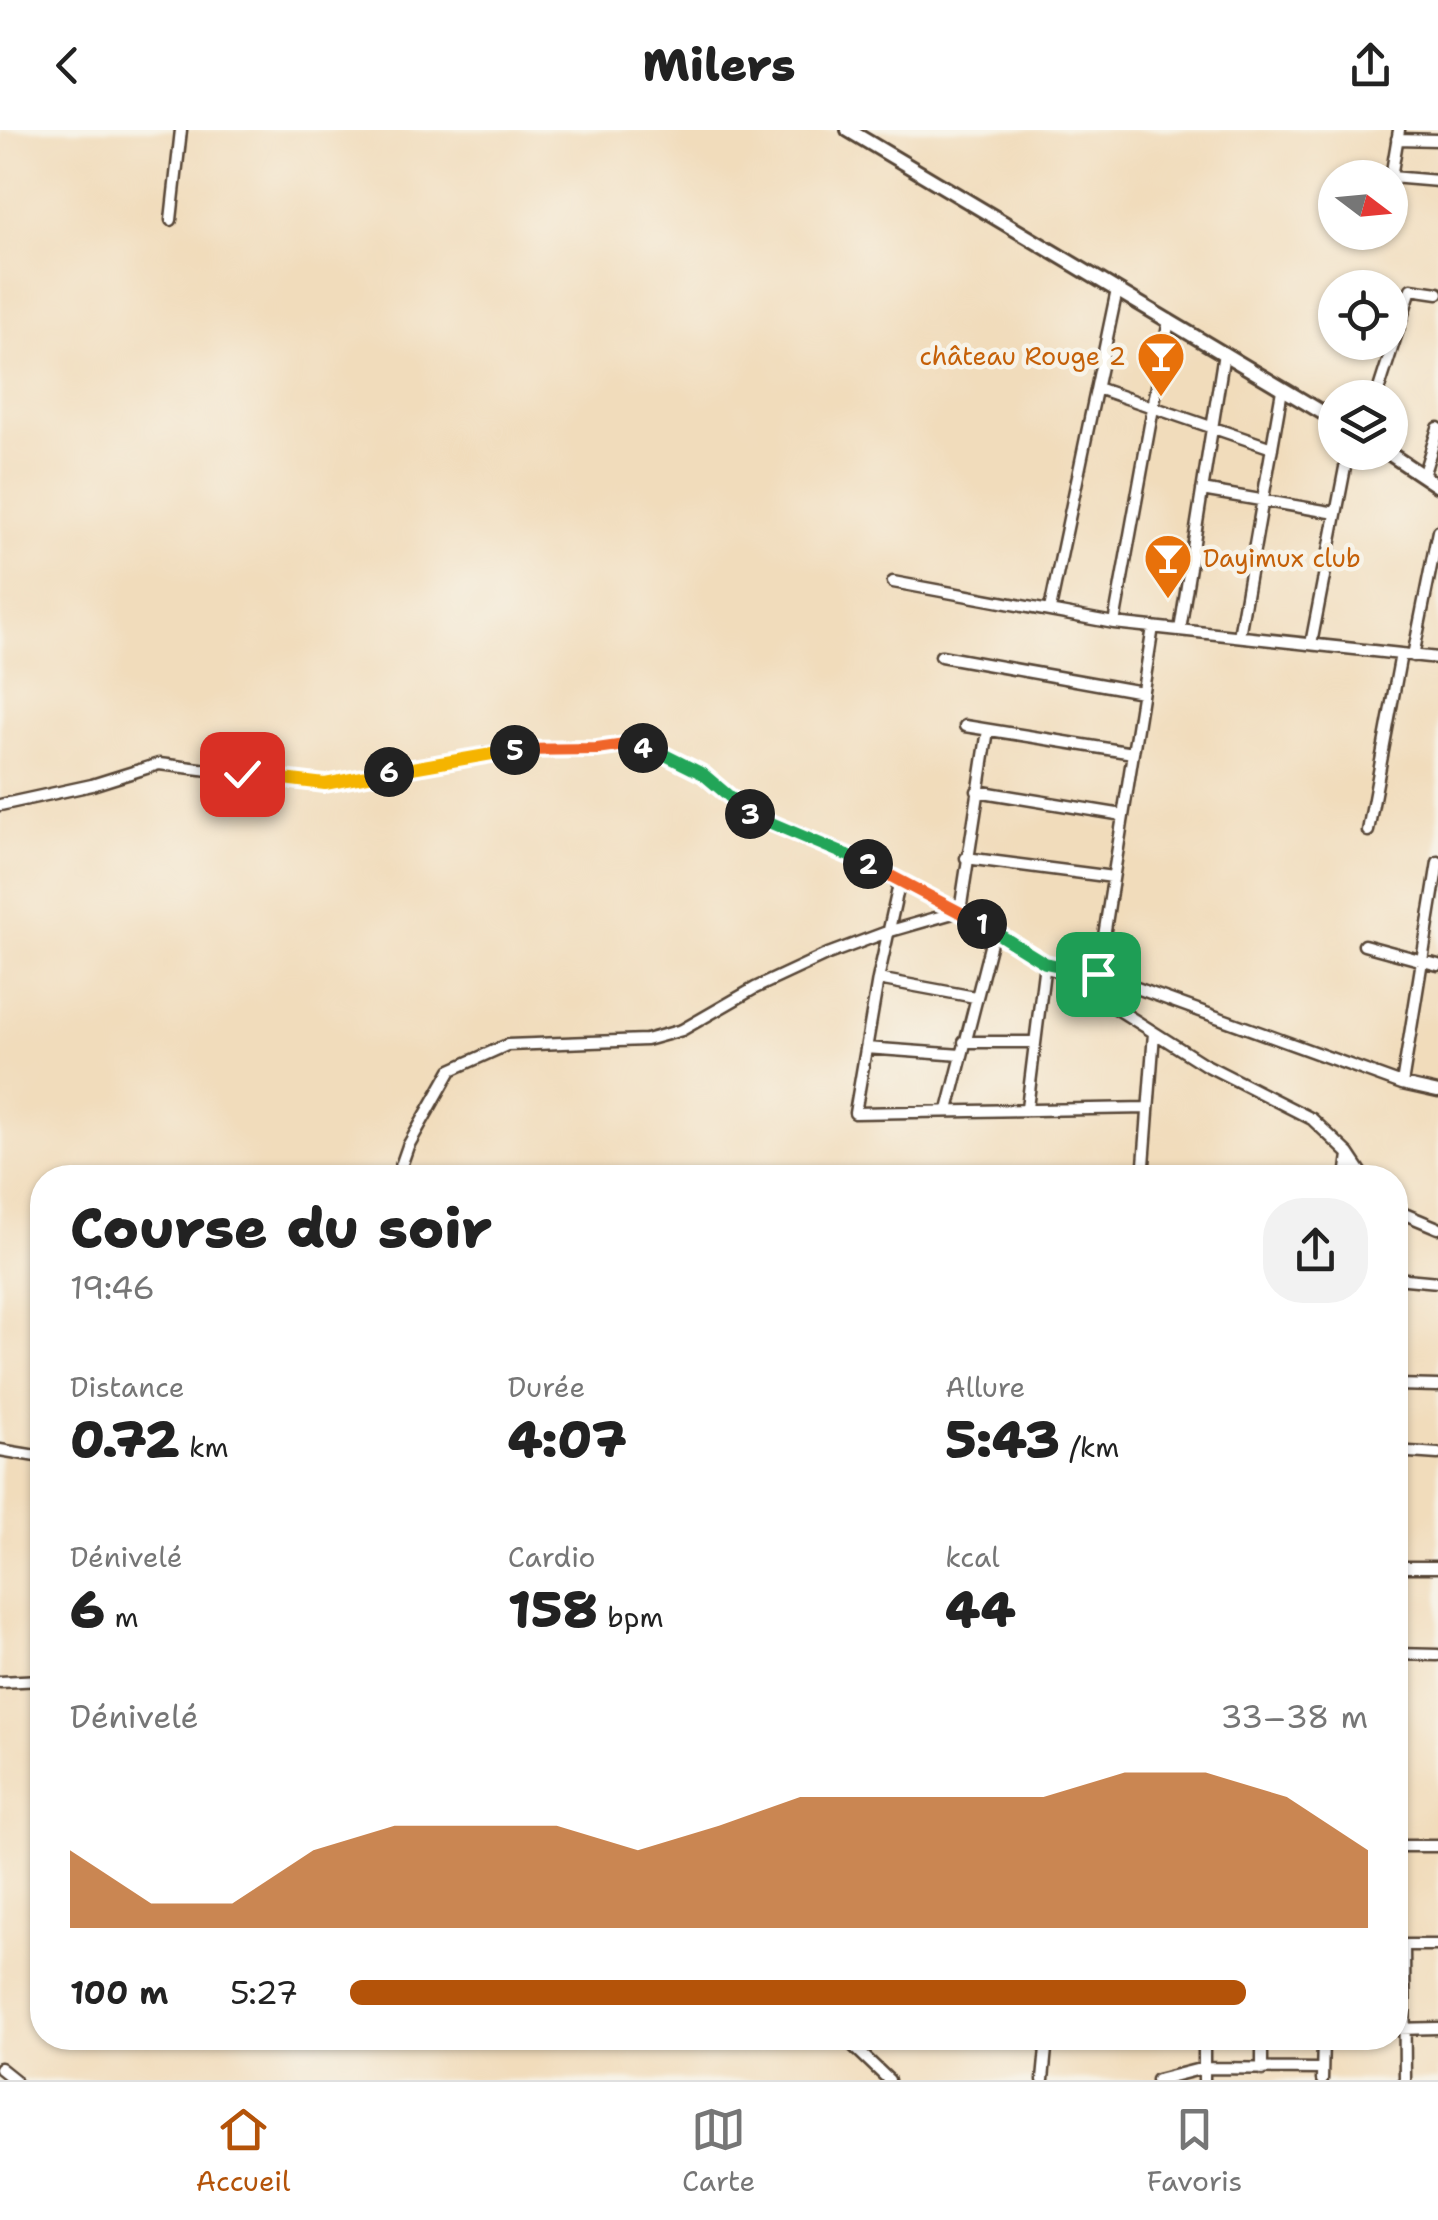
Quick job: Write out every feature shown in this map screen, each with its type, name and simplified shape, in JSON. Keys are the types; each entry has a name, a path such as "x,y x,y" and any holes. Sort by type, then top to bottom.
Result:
{"street":[{"path":"170,220 181,130"},
{"path":"848,130 1318,410"},
{"path":"1438,140 1398,134 1391,178 1438,181"},
{"path":"1382,380 1411,289 1438,292"},
{"path":"1050,609 1118,290"},
{"path":"1114,623 1169,320"},
{"path":"1180,630 1224,354"},
{"path":"1097,388 1272,448"},
{"path":"1239,636 1282,390"},
{"path":"1422,476 1438,428"},
{"path":"1408,466 1438,486"},
{"path":"1311,644 1344,470"},
{"path":"1202,490 1336,512"},
{"path":"1368,830 1438,531"},
{"path":"893,582 1114,623 1438,658"},
{"path":"1098,974 1153,627"},
{"path":"942,656 1142,692"},
{"path":"965,726 1133,752"},
{"path":"960,911 988,730"},
{"path":"0,805 92,785 159,764 325,784 507,750 597,749 632,744 703,774 744,811 854,856 994,930 1204,1064 1312,1119 1356,1165"},
{"path":"977,792 1123,815"},
{"path":"966,858 1113,876"},
{"path":"1402,1084 1438,862"},
{"path":"900,880 855,1113 1148,1108"},
{"path":"401,1165 451,1070 506,1046 646,1040 682,1030 770,981 887,932 960,911"},
{"path":"948,1110 994,930"},
{"path":"1364,945 1438,965"},
{"path":"1045,963 1098,974 1402,1084 1438,1092"},
{"path":"1026,1108 1045,963"},
{"path":"878,979 975,997"},
{"path":"1145,1165 1154,1033"},
{"path":"964,1042 1034,1042"},
{"path":"866,1048 961,1055"},
{"path":"1348,1165 1349,1154"},
{"path":"1408,1215 1438,1228"},
{"path":"1408,1279 1438,1282"},
{"path":"1408,1385 1438,1386"},
{"path":"0,1450 30,1455"},
{"path":"1408,1452 1438,1454"},
{"path":"1408,1567 1438,1568"},
{"path":"1408,1654 1438,1655"},
{"path":"0,1682 30,1681"},
{"path":"1408,1846 1438,1846"},
{"path":"1408,1945 1438,1945"},
{"path":"1408,2029 1438,2028"},
{"path":"858,2050 889,2080"},
{"path":"1043,2080 1046,2050"},
{"path":"1262,2050 1262,2070"},
{"path":"1402,2050 1405,2080"},
{"path":"0,2068 15,2080"},
{"path":"1157,2080 1262,2070 1322,2074"}],"place":[{"name":"château Rouge 2","path":"1161,398"},
{"name":"Dayimux club","path":"1168,600"}],"route":[{"path":"242,774 325,784 507,750 597,749 632,744 703,774 744,811 854,856 994,930 1045,963 1098,974"}]}
